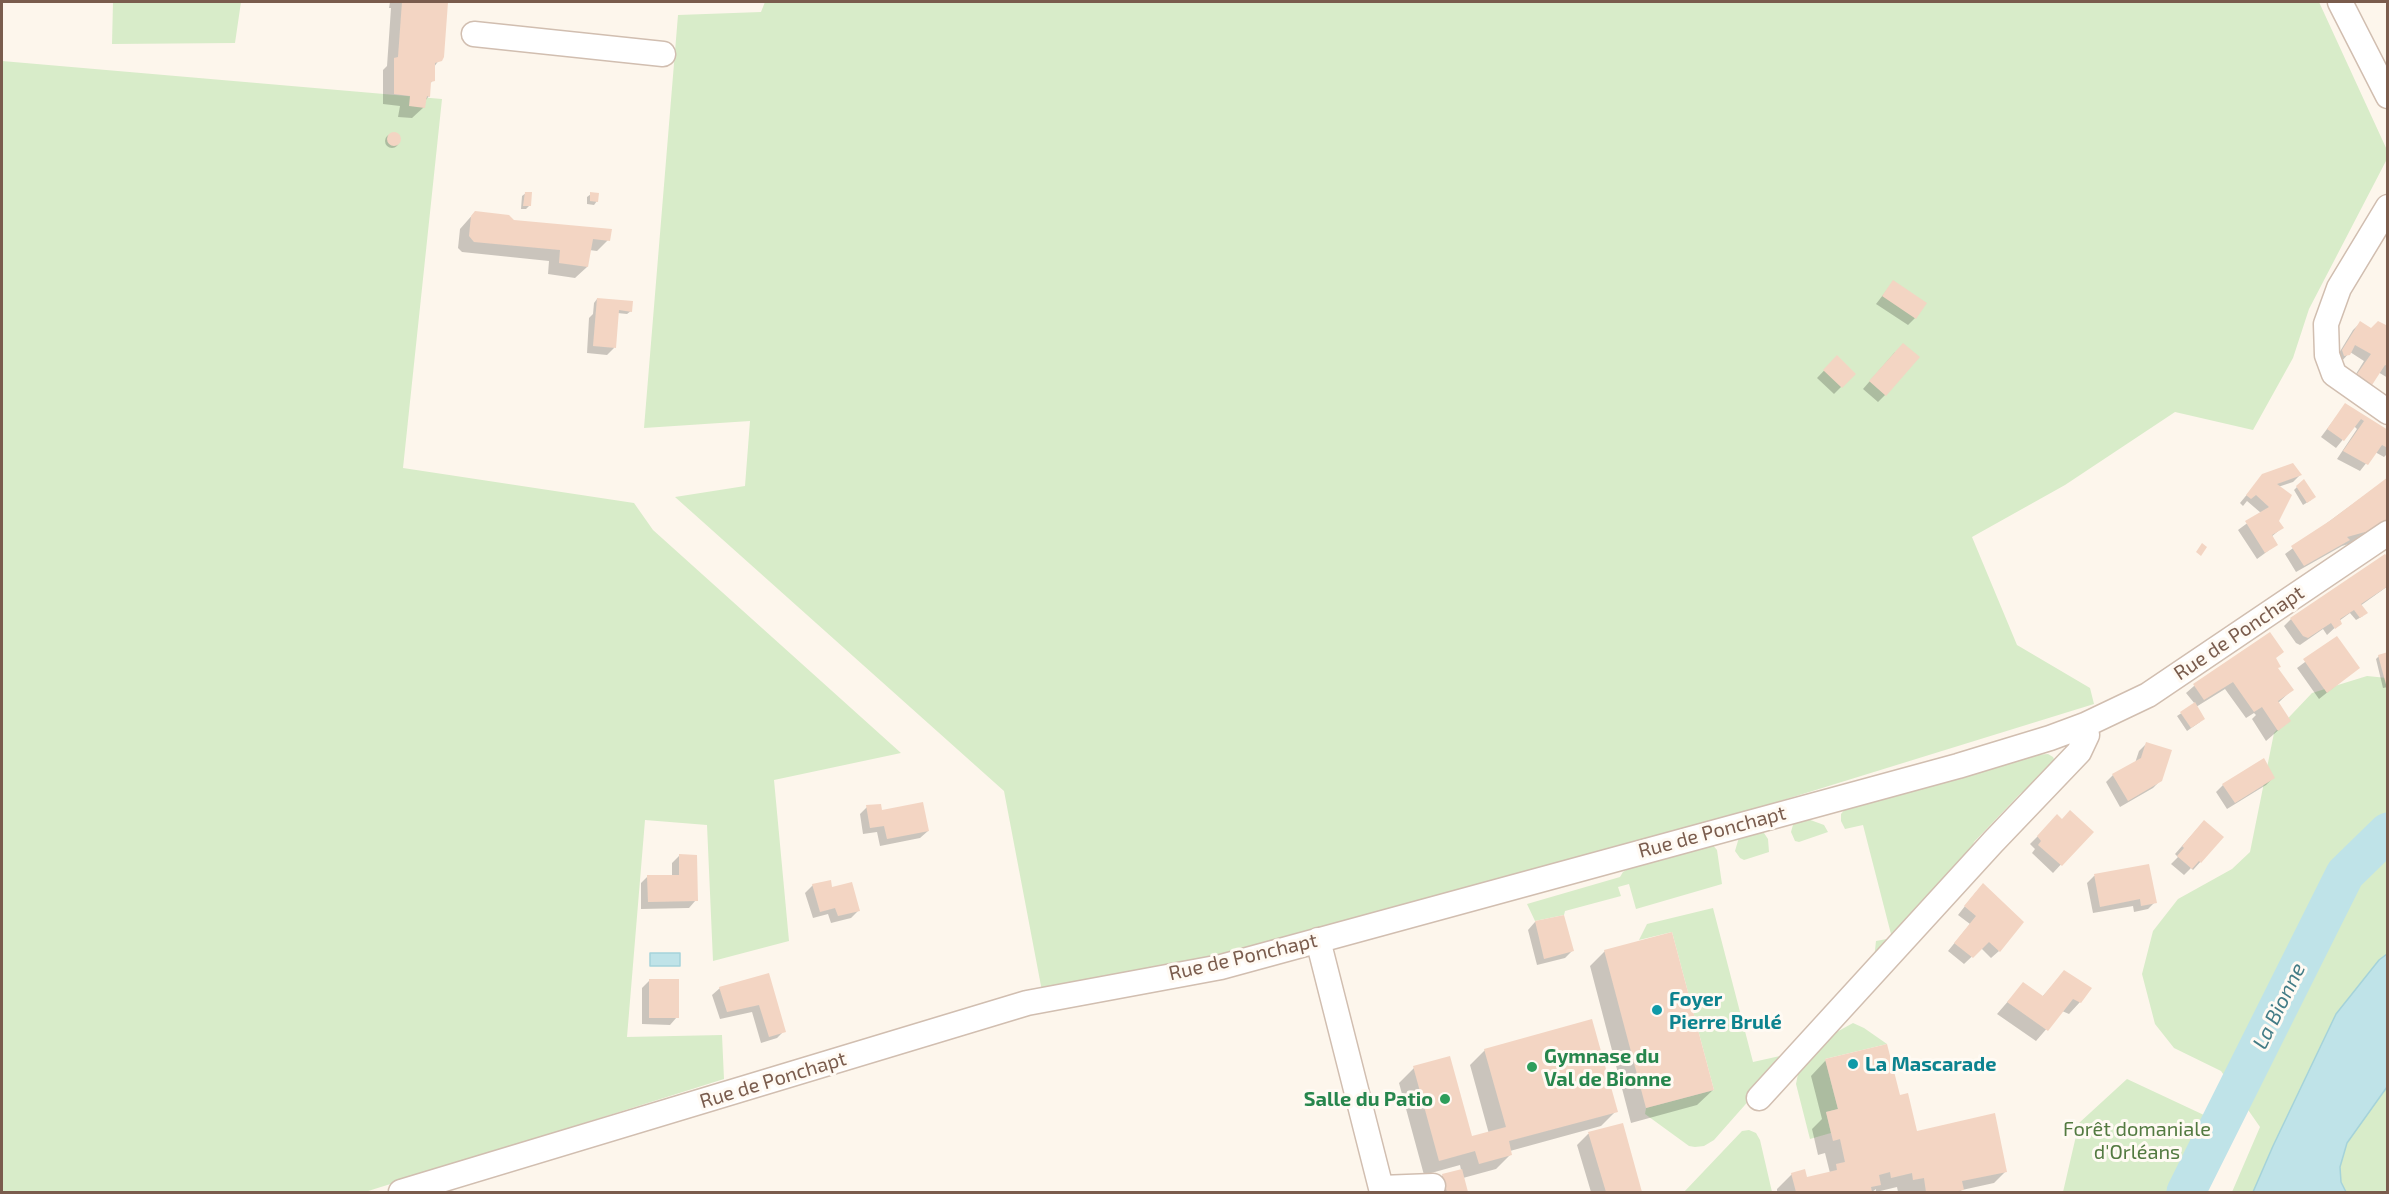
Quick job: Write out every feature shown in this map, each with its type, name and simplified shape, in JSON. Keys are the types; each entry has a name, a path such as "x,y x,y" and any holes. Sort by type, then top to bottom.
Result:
{"street":[{"path":"2340,2 2388,96"},
{"path":"474,34 663,54"},
{"path":"2388,207 2339,288 2326,324 2327,355 2334,374 2388,412"},
{"name":"Rue de Ponchapt","path":"401,1192 1027,1003 1221,967 1958,766 2085,725 2148,695 2388,533"},
{"path":"1759,1098 1993,842 2079,752 2087,735 2085,725"},
{"path":"1318,940 1381,1188 1433,1186"}],"green space":[{"path":"113,2 241,2 235,43 112,44"},
{"path":"765,2 2319,2 2387,150 2387,159 2309,309 2293,358 2253,430 2175,412 2065,485 1972,537 2017,645 2090,688 2094,704 1696,827 1045,1007 1004,791 675,497 745,486 750,421 644,428 678,15 761,12"},
{"path":"2,61 442,99 403,468 634,503 653,530 901,753 774,780 789,941 713,961 707,825 645,820 627,1037 722,1035 724,1079 365,1192 2,1192"},
{"path":"2367,676 2387,678 2387,1050 2268,1192 2232,1192 2260,1127 2221,1071 2174,1048 2155,1024 2142,974 2153,931 2178,899 2232,869 2250,852 2274,733 2312,693"},
{"path":"2048,754 2056,763 2045,780 2021,793 1974,842 1968,859 1874,959 1876,941 1892,938 1863,825 1845,829 1841,821 1841,814 1846,808 2032,755"},
{"path":"1805,818 1824,825 1828,832 1799,842 1795,841 1791,832 1794,821"},
{"path":"1757,830 1764,833 1768,839 1769,852 1744,860 1740,858 1735,851 1740,834"},
{"path":"1711,843 1717,850 1722,884 1636,909 1629,884 1618,887 1621,896 1565,911 1564,915 1535,921 1527,904 1620,877 1623,872 1642,861"},
{"path":"1713,908 1753,1062 1780,1056 1782,1063 1714,1140 1704,1146 1695,1147 1689,1146 1645,1114 1646,1108 1714,1090 1672,932 1639,940 1647,924"},
{"path":"1853,1023 1887,1044 1825,1059 1838,1109 1826,1112 1831,1133 1810,1139 1796,1084 1799,1069 1824,1039"},
{"path":"2387,1064 2387,1192 2339,1192 2339,1112"},
{"name":"Forêt domaniale d'Orléans","path":"2127,1079 2236,1130 2197,1192 2063,1192 2079,1123"},
{"path":"1749,1130 1756,1133 1760,1140 1772,1192 1684,1192 1742,1131"}],"water":[{"path":"650,953 680,953 680,966 650,966"},
{"path":"2387,954 2387,1087 2347,1143 2340,1167 2341,1182 2346,1192 2253,1192 2336,1014 2379,960"}],"building":[{"path":"402,2 448,2 444,57 442,61 435,63 435,81 431,82 430,97 427,96 425,108 409,106 410,96 394,94 394,58 398,57"},
{"path":"394,132 399,134 401,139 399,144 394,146 389,144 387,139 389,134"},
{"path":"525,192 532,192 531,206 523,206"},
{"path":"590,192 599,193 598,202 590,201"},
{"path":"475,211 509,215 514,220 612,229 610,241 593,239 588,267 559,263 560,250 474,242 469,236 471,216"},
{"path":"1893,280 1927,303 1916,319 1882,296"},
{"path":"597,298 633,301 632,312 619,310 616,348 593,346"},
{"path":"2360,321 2371,328 2378,321 2388,326 2388,366 2385,365 2372,385 2357,374 2371,354 2355,345 2350,355 2344,356 2342,350"},
{"path":"1903,343 1920,357 1886,396 1869,381"},
{"path":"1837,355 1856,374 1842,388 1823,370"},
{"path":"2345,403 2388,430 2388,448 2382,445 2368,465 2343,451 2364,421 2361,419 2344,441 2327,429"},
{"path":"2293,463 2302,475 2277,484 2292,495 2279,521 2284,528 2272,535 2278,545 2265,553 2245,521 2269,507 2256,495 2251,499 2246,495 2262,474"},
{"path":"2388,477 2388,519 2368,534 2365,532 2347,537 2350,540 2304,566 2291,546 2331,520"},
{"path":"2304,479 2316,497 2307,503 2296,486"},
{"path":"2202,543 2207,547 2201,556 2196,552"},
{"path":"2385,554 2388,557 2388,586 2361,604 2368,613 2360,618 2354,610 2340,619 2342,624 2335,629 2331,623 2308,638 2303,636 2290,618"},
{"path":"2270,632 2284,652 2276,658 2281,667 2278,668 2294,690 2278,701 2291,721 2278,731 2262,707 2254,712 2233,682 2204,700 2193,684"},
{"path":"2337,636 2360,668 2327,693 2303,659"},
{"path":"2388,652 2388,688 2387,688 2378,655"},
{"path":"2195,702 2205,719 2191,728 2180,712"},
{"path":"2146,742 2172,750 2162,781 2128,801 2112,774 2141,758"},
{"path":"2264,758 2275,778 2235,803 2222,784"},
{"path":"923,802 929,831 887,839 884,826 870,828 866,805 881,804 882,810"},
{"path":"2070,810 2094,832 2062,866 2038,845 2041,841 2037,836 2057,814 2062,819"},
{"path":"2204,820 2224,837 2201,863 2199,861 2192,869 2177,856 2184,848 2182,846"},
{"path":"679,854 697,855 698,901 648,902 647,875 679,875"},
{"path":"2149,864 2157,903 2141,906 2140,899 2100,907 2094,874"},
{"path":"831,880 832,887 852,882 860,911 838,916 835,908 820,912 812,884"},
{"path":"1983,883 2024,922 2000,952 1989,942 1973,958 1954,943 1976,916 1964,906"},
{"path":"1564,915 1574,951 1544,959 1535,921"},
{"name":"Foyer Pierre Brulé","path":"1672,932 1714,1090 1646,1108 1604,950"},
{"path":"2064,970 2092,988 2081,1003 2073,999 2048,1031 2007,1002 2023,982 2043,996"},
{"path":"769,973 786,1032 769,1037 759,1005 727,1012 719,987"},
{"path":"649,979 679,979 679,1018 649,1018"},
{"path":"1592,1019 1618,1112 1509,1141 1512,1155 1479,1164 1475,1151 1439,1161 1413,1066 1450,1056 1472,1136 1506,1127 1484,1049"},
{"path":"1887,1044 1900,1095 1908,1093 1917,1131 1995,1113 2007,1172 1962,1181 1964,1190 1952,1192 1926,1192 1924,1178 1913,1180 1912,1173 1891,1178 1890,1172 1879,1175 1881,1185 1871,1187 1872,1192 1796,1192 1791,1173 1805,1169 1807,1177 1837,1170 1836,1164 1845,1162 1840,1139 1833,1141 1826,1112 1838,1109 1825,1059"},
{"path":"1623,1123 1642,1192 1606,1192 1588,1132"},
{"path":"1462,1169 1468,1192 1447,1192 1442,1174"}],"waterway":[{"name":"La Bionne","path":"2186,1192 2345,874 2388,832"}],"place":[{"name":"Foyer Pierre Brulé","path":"1657,1010"},
{"name":"La Mascarade","path":"1853,1064"},
{"name":"Gymnase du Val de Bionne","path":"1532,1067"},
{"name":"Salle du Patio","path":"1445,1099"}]}
